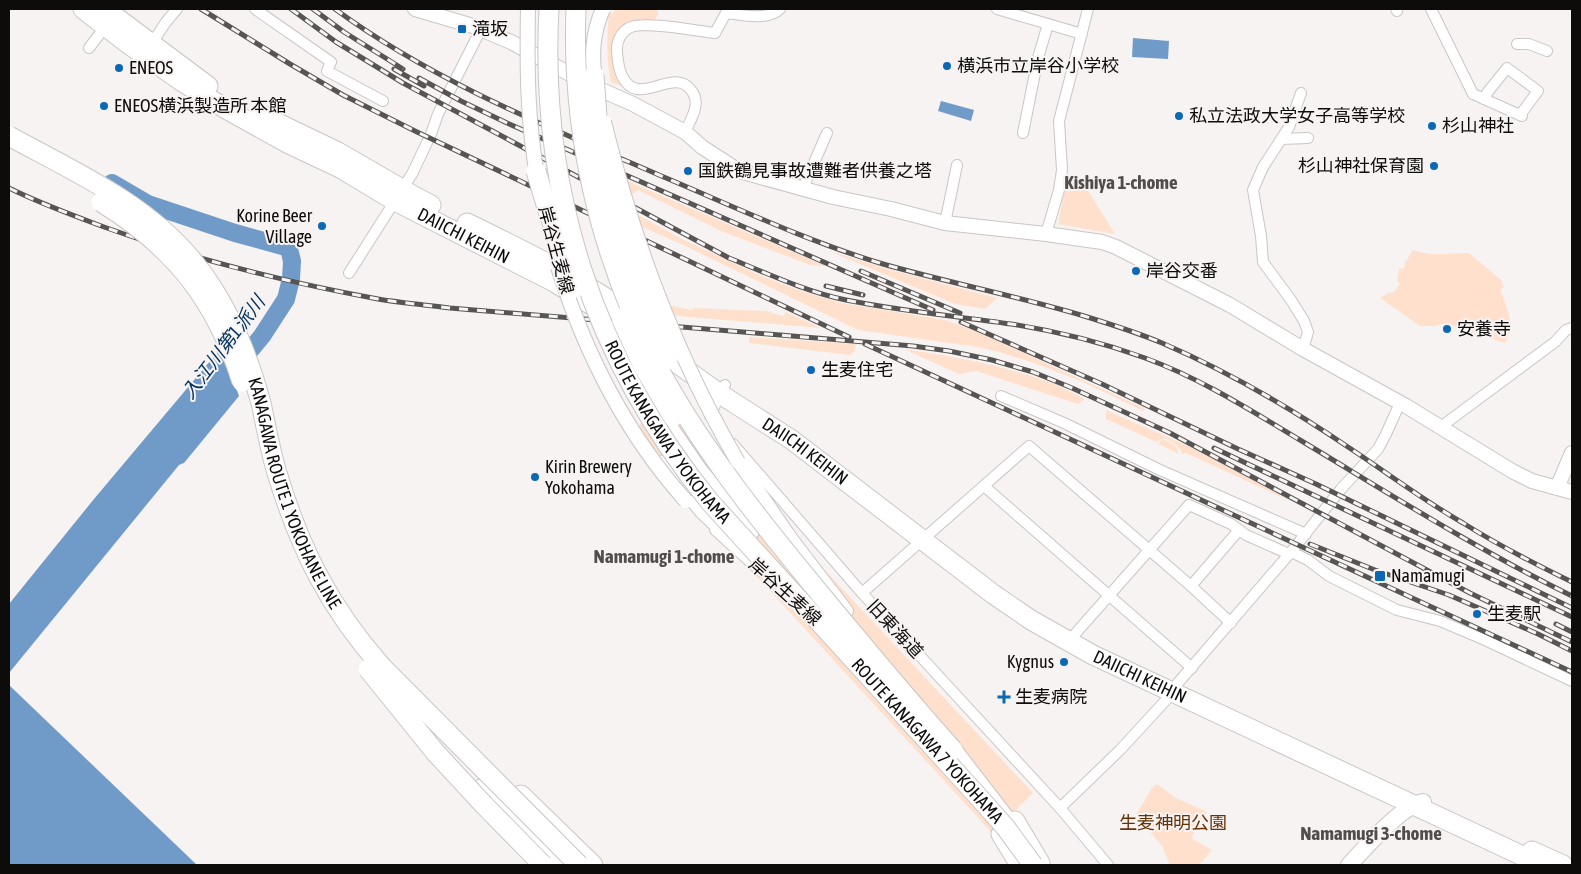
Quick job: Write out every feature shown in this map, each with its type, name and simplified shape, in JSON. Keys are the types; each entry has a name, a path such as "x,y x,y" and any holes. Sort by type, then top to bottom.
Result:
{"highway":[{"name":"DAIICHI KEIHIN","path":"82,9 108,17 152,43 209,86 258,113 338,152 398,196"},
{"name":"ROUTE KANAGAWA 7 YOKOHAMA","path":"549,9 549,99 560,184 573,240 591,295 614,352 657,431 692,480 729,525 1006,828 1032,865"},
{"name":"ROUTE KANAGAWA 7 YOKOHAMA","path":"576,9 577,97 586,159 604,236 626,299 648,349 675,397 720,464 768,529 841,611 923,716 1015,821 1043,865"},
{"name":"DAIICHI KEIHIN","path":"108,17 181,81 226,109 289,144 398,196 554,282 722,389 808,440 926,536 993,594 1031,620 1093,655 1174,688 1390,789 1417,806 1542,865"},
{"path":"594,75 598,132 608,189 645,305 665,354 685,391 758,506 841,611"},
{"name":"KANAGAWA ROUTE 1 YOKOHANE LINE","path":"9,136 134,207 166,232 203,274 233,322 246,353 276,470 287,505 307,556 341,615 366,650 396,682 580,865"},
{"name":"KANAGAWA ROUTE 1 YOKOHANE LINE","path":"9,149 128,219 169,253 193,282 214,315 236,365 272,497 293,555 312,592 335,628 434,752 543,865"},
{"path":"536,171 548,211 592,334 612,377 635,418 666,464 704,510 802,604"},
{"path":"560,184 582,257 602,307 638,379 671,433 711,488 870,670"},
{"name":"DAIICHI KEIHIN","path":"926,536 1032,610 1174,688"},
{"path":"372,675 490,799 559,865"},
{"path":"904,715 982,806 1020,865"},
{"path":"447,733 523,797 593,865"},
{"name":"DAIICHI KEIHIN","path":"1417,806 1563,865"}],"main road":[{"path":"1388,832 1392,805 1390,789"},
{"path":"1364,865 1388,832 1417,815 1417,806"},
{"path":"1349,865 1417,806"}],"street":[{"path":"152,43 177,9"},
{"path":"255,9 331,62 327,71 383,101"},
{"path":"415,9 481,29 511,42 590,85 633,104 685,132 702,147 738,170 833,197 945,223 1046,234 1102,242 1116,247 1230,305 1302,350 1400,403 1512,471 1532,481 1572,492"},
{"name":"岸谷生麦線","path":"528,9 529,100 536,171 553,250 578,323 608,388 639,443 686,501 870,670 998,824 1024,865"},
{"path":"594,75 592,59 593,39 603,9"},
{"path":"685,132 695,110 694,96 691,90 680,82 672,82 642,90 629,86 621,75 618,62 617,48 623,33 632,27 644,25 715,33 726,13 763,16 773,14 780,9"},
{"path":"996,9 1082,34"},
{"path":"1046,234 1059,190 1062,170 1059,121 1088,9"},
{"path":"1431,9 1473,94 1484,99 1521,115 1538,90 1507,68 1484,99"},
{"path":"89,48 108,17"},
{"path":"1023,133 1038,58 1048,24"},
{"path":"349,273 412,174 431,134 438,114 481,29"},
{"path":"1517,44 1529,44 1547,51"},
{"path":"1301,93 1288,127 1263,167 1253,190 1261,236 1263,262 1304,321 1308,332 1302,350"},
{"path":"803,188 827,133"},
{"path":"1281,139 1308,138"},
{"path":"945,223 957,165"},
{"path":"1443,428 1446,423 1555,342 1566,330 1572,328"},
{"name":"旧東海道","path":"722,389 710,418 862,593 1060,808 1108,865"},
{"path":"1001,396 1072,427 1160,470 1306,534"},
{"path":"1060,808 1120,750 1167,699 1174,688 1306,534 1341,489 1378,449 1400,403"},
{"path":"862,593 1029,446 1231,623"},
{"path":"1557,488 1572,453"},
{"path":"984,486 1192,668"},
{"path":"1075,634 1189,505 1239,530 1308,560 1329,576 1397,610 1440,621 1572,681"},
{"path":"1191,586 1239,530"},
{"name":"岸谷生麦線","path":"841,611 1007,817 1036,865"}],"green space":[{"path":"615,9 655,9 658,11 658,15 653,22 625,26 617,32 614,56 618,74 624,87 611,82 608,64 609,12 614,13"},
{"path":"598,166 641,187 826,266 810,265 721,231 638,190 633,194 600,175"},
{"path":"1067,179 1087,189 1115,234 1058,224"},
{"path":"603,196 684,240 757,274 801,291 841,303 945,320 971,329 1144,408 1143,411 1083,382 999,352 978,347 858,330 681,244 606,211"},
{"path":"1413,250 1434,254 1469,253 1501,280 1504,287 1500,290 1508,310 1510,323 1505,343 1445,323 1435,326 1420,326 1380,298 1394,292 1400,284 1397,281 1399,269 1404,268"},
{"path":"829,251 891,270 997,298 985,309 955,304"},
{"path":"639,304 673,306 692,310 694,308 766,311 783,316 786,312 821,328 642,313"},
{"path":"749,337 856,344 854,352 850,355 749,343"},
{"path":"904,349 958,358 1011,370 1051,383 1085,399 1078,404 976,371 959,374"},
{"path":"664,398 1033,793 992,833 629,437"},
{"path":"1106,410 1188,446 1292,502 1186,453 1182,454 1177,446 1164,438 1156,442 1106,419"},
{"path":"1163,439 1171,443 1179,454 1158,444"},
{"name":"生麦神明公園","path":"1157,784 1176,798 1207,812 1191,838 1212,850 1199,865 1170,865 1162,846 1136,815 1152,788"}],"water":[{"path":"1133,38 1169,41 1168,59 1132,57"},
{"path":"941,101 974,110 971,121 938,111"},
{"path":"221,348 239,396 184,463 179,465 9,673 9,604 94,499"},
{"path":"9,685 197,865 9,865"}],"waterway":[{"name":"入江川第1派川","path":"112,183 148,204 289,249 292,261 291,279 286,299 262,336 237,366"}],"railway":[{"path":"201,9 343,95 849,337"},
{"path":"291,9 336,42 403,83 729,258 787,282 831,297 1045,330 1112,347 1165,366 1224,395 1468,541 1572,596"},
{"path":"313,9 344,32 403,69"},
{"path":"335,9 411,59 492,101 575,139 798,234 883,264 1094,319 1142,335 1186,354 1234,378 1303,418 1476,531 1572,582"},
{"path":"394,69 424,86"},
{"path":"419,78 507,123 933,310"},
{"path":"9,188 80,218 171,249 274,277 378,299 450,308 913,346 992,360 1033,372 1170,433 1470,593 1572,642"},
{"path":"861,271 960,313"},
{"path":"826,286 863,295"},
{"path":"961,322 1102,384 1316,484 1572,608"},
{"path":"865,344 1572,672"},
{"path":"1214,448 1572,617"},
{"path":"1310,544 1375,570 1449,595 1572,651"},
{"path":"1556,624 1572,632"}],"place":[{"name":"滝坂","path":"462,29"},
{"name":"横浜市立岸谷小学校","path":"947,66"},
{"name":"ENEOS","path":"119,68"},
{"name":"ENEOS横浜製造所 本館","path":"104,106"},
{"name":"私立法政大学女子高等学校","path":"1179,116"},
{"name":"杉山神社","path":"1432,126"},
{"name":"杉山神社保育園","path":"1434,166"},
{"name":"国鉄鶴見事故遭難者供養之塔","path":"688,171"},
{"name":"Korine Beer Village","path":"322,226"},
{"name":"岸谷交番","path":"1136,271"},
{"name":"安養寺","path":"1447,329"},
{"name":"生麦住宅","path":"811,370"},
{"name":"Kirin Brewery Yokohama","path":"535,477"},
{"name":"Namamugi","path":"1380,576"},
{"name":"生麦駅","path":"1477,614"},
{"name":"Kygnus","path":"1064,662"},
{"name":"生麦病院","path":"1004,697"}],"district":[{"name":"Kishiya 1-chome","path":"1121,182"},
{"name":"Namamugi 1-chome","path":"664,556"},
{"name":"Namamugi 3-chome","path":"1371,833"}]}
